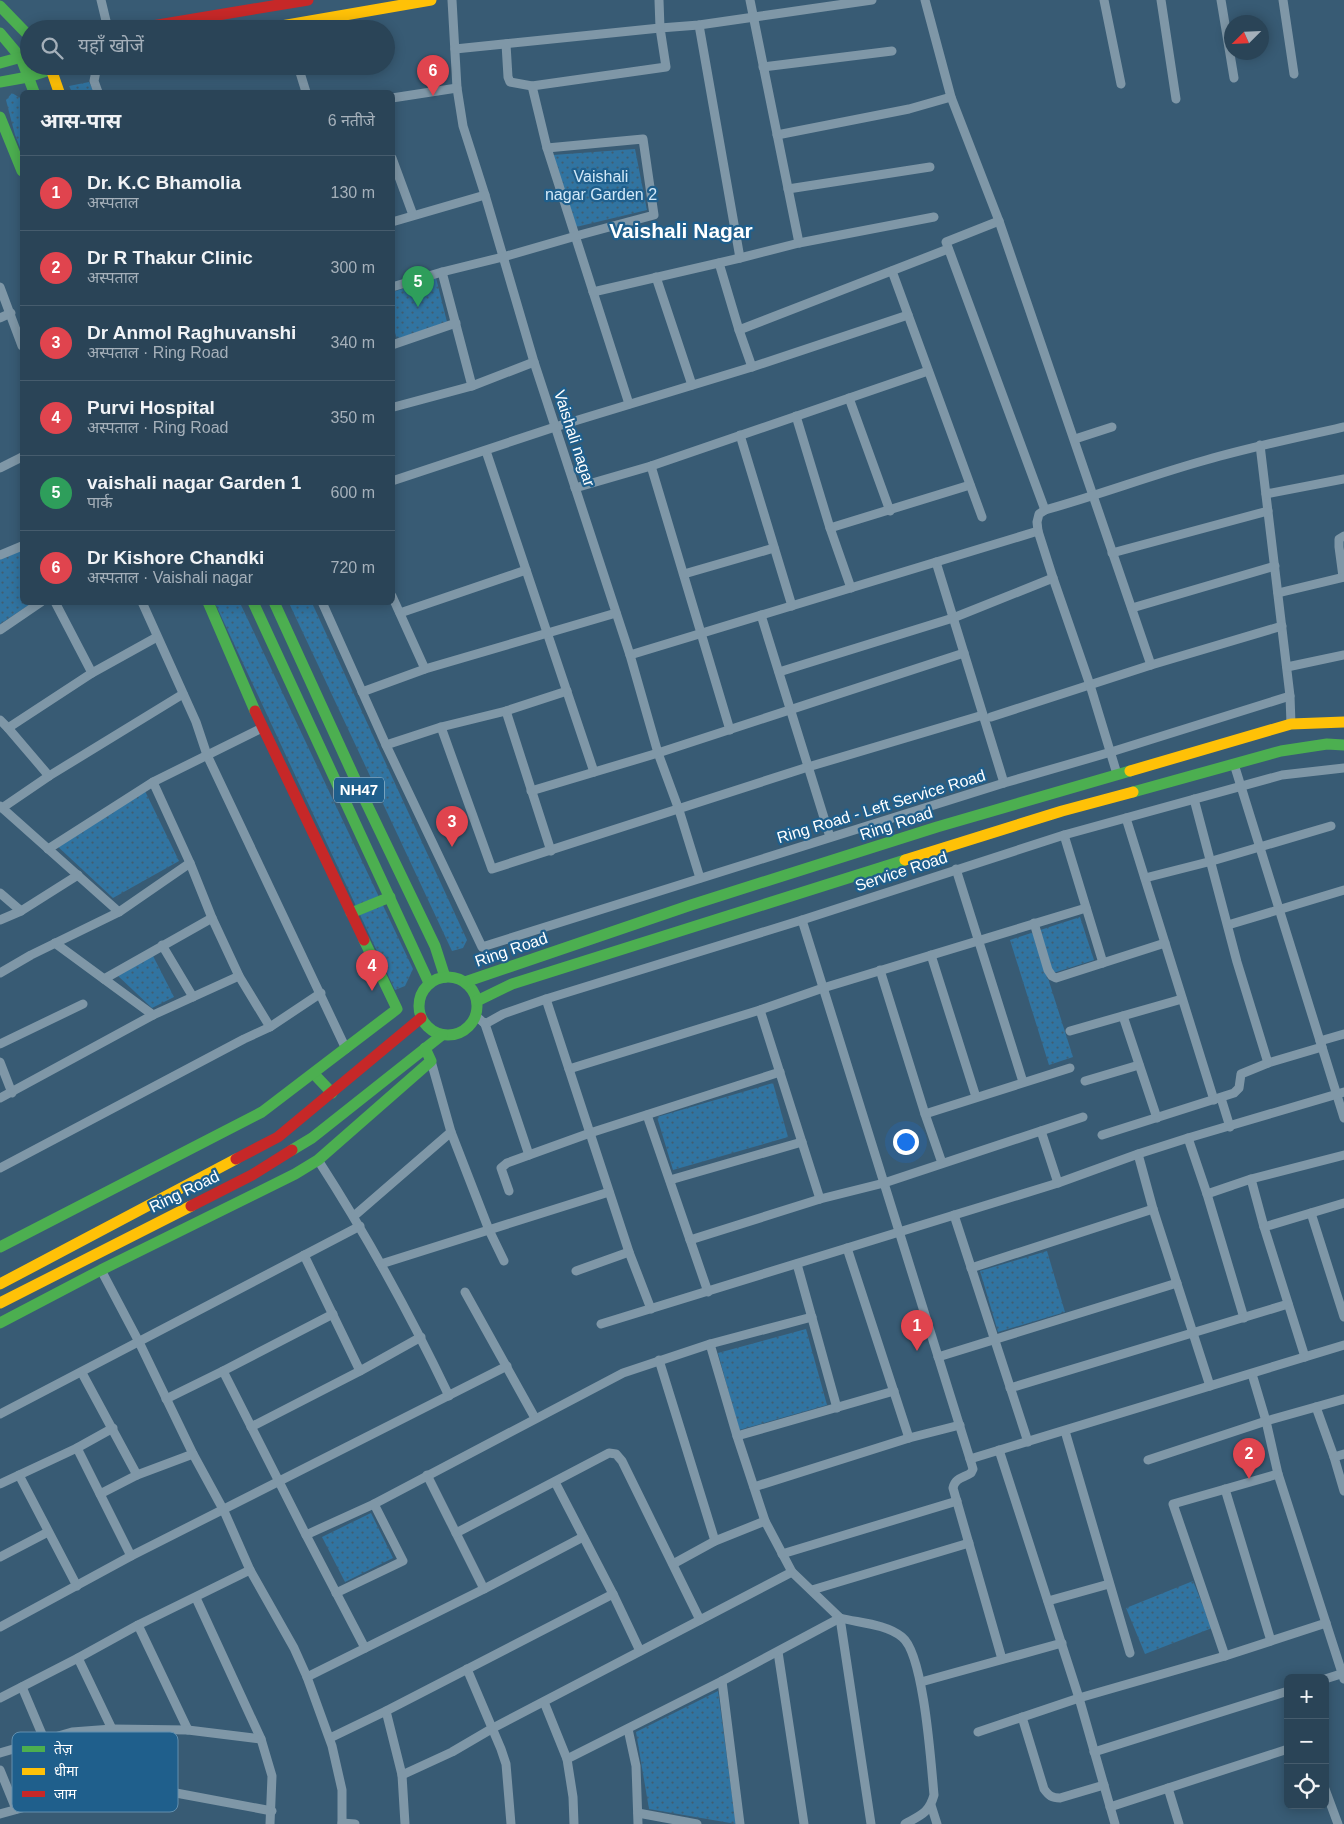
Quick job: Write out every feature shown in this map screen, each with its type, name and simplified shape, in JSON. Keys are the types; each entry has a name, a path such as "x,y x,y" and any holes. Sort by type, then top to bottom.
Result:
{"main road":[{"path":"188,20 308,0"},
{"path":"323,20 431,0"},
{"path":"0,6 20,27"},
{"path":"0,33 20,52"},
{"path":"0,63 20,58"},
{"path":"0,82 34,75"},
{"path":"55,75 59,90"},
{"path":"28,77 33,90"},
{"path":"0,118 20,166"},
{"path":"0,1248 262,1112 397,1009 262,728 209,605"},
{"path":"254,605 429,983"},
{"name":"NH47","path":"275,605 361,792 436,946 445,977"},
{"name":"Ring Road","path":"465,982 908,836 1117,774 1290,724 1344,722"},
{"name":"Ring Road","path":"477,1001 512,984 1062,811 1281,751 1327,744 1344,744"},
{"path":"351,913 390,897"},
{"path":"445,977 454,977 465,982 470,987 477,1001 476,1016 473,1022 462,1032 449,1035 442,1035 426,1026 421,1018 419,1002 422,992 429,983 445,977"},
{"name":"Ring Road","path":"0,1284 278,1136 421,1018"},
{"name":"Ring Road","path":"0,1303 252,1175 288,1154 312,1138 442,1035"},
{"path":"0,1323 101,1270 295,1174 318,1160 431,1061 425,1048"},
{"path":"314,1074 332,1093"}],"street":[{"path":"101,0 106,20"},
{"name":"Vaishali nagar","path":"452,0 457,88 463,126 534,362 630,655 658,753 679,810 700,878"},
{"path":"506,44 510,82 532,86 666,67 660,28 659,0"},
{"path":"750,0 799,243"},
{"path":"455,49 698,25 872,0"},
{"path":"924,0 951,97 999,221 1151,665"},
{"path":"1104,0 1121,84"},
{"path":"1161,0 1176,99"},
{"path":"1221,0 1234,78"},
{"path":"1283,0 1294,74"},
{"path":"698,25 740,258"},
{"path":"763,67 892,51"},
{"path":"95,75 94,81 97,90"},
{"path":"301,75 305,90"},
{"path":"532,86 547,148 629,404"},
{"path":"395,98 457,88"},
{"path":"777,136 909,108 951,97"},
{"path":"395,286 654,216 644,139 547,148"},
{"path":"395,166 413,216"},
{"path":"788,189 930,167"},
{"path":"395,221 485,195"},
{"path":"593,292 799,243 934,217"},
{"path":"999,221 946,242 1045,510"},
{"path":"739,330 948,249"},
{"path":"718,263 752,367"},
{"path":"892,271 982,518"},
{"path":"442,272 472,386"},
{"path":"656,277 692,385"},
{"path":"0,287 20,340"},
{"path":"0,318 11,313"},
{"path":"395,480 555,427 752,367 908,315"},
{"path":"395,343 456,323"},
{"path":"395,407 472,386 534,362"},
{"path":"575,488 651,466 928,371"},
{"path":"850,398 890,510"},
{"path":"796,416 830,528 851,588"},
{"path":"1075,439 1112,427"},
{"path":"1117,774 1090,685 1038,531 1037,522 1039,514 1045,510 1204,460 1260,445 1344,427"},
{"path":"740,436 792,606"},
{"path":"1260,445 1290,696 1290,724"},
{"path":"486,451 594,772"},
{"path":"0,468 20,459"},
{"path":"651,466 730,730"},
{"path":"1266,494 1344,479"},
{"path":"830,528 970,485"},
{"path":"1112,553 1268,511"},
{"path":"630,655 1038,531"},
{"path":"1278,593 1344,577 1339,547 1339,539 1344,536"},
{"path":"0,555 20,547"},
{"path":"684,574 774,548"},
{"path":"936,562 964,653 987,716 1004,783"},
{"path":"1132,608 1275,566"},
{"path":"400,613 526,570"},
{"path":"778,672 953,618 1053,578"},
{"path":"395,602 425,669"},
{"path":"0,630 36,605"},
{"path":"57,605 92,673"},
{"path":"143,605 196,722 207,755 346,1048"},
{"path":"323,605 386,745 441,727 506,711 567,691"},
{"path":"362,692 425,669 616,613"},
{"path":"761,615 830,838"},
{"path":"441,727 492,869 808,768 987,716 1282,626"},
{"path":"8,728 92,673 157,637"},
{"path":"531,791 658,753 964,653"},
{"path":"1286,667 1344,655"},
{"path":"119,912 1,807 183,694"},
{"name":"Ring Road - Left Service Road","path":"386,745 482,947 1004,783 1290,696"},
{"path":"506,711 551,851"},
{"path":"0,720 49,776"},
{"path":"48,848 153,782 262,728"},
{"path":"1234,764 1321,1044 1340,1093 1344,1118"},
{"name":"Service Road","path":"485,1024 503,1014 546,999 802,920 1064,835 1282,775 1344,768"},
{"path":"153,782 239,976 270,1027"},
{"path":"1194,799 1212,861 1237,962 1268,1063"},
{"path":"1126,818 1182,999 1217,1099 1230,1127"},
{"path":"1145,878 1212,861 1331,826"},
{"path":"1064,835 1103,962"},
{"path":"0,973 55,943 119,912 190,863"},
{"path":"956,869 977,941 1023,1082"},
{"path":"0,920 21,911 78,875"},
{"path":"1228,925 1344,890"},
{"path":"0,893 21,911"},
{"path":"568,1069 760,1010 880,970 1086,908"},
{"path":"104,979 212,918"},
{"path":"802,920 973,1468 971,1473 954,1483 954,1488 1002,1659"},
{"path":"1034,924 1048,970 1056,978 1165,943"},
{"path":"55,943 154,1015"},
{"path":"162,945 193,997"},
{"path":"931,955 976,1097"},
{"path":"880,970 942,1163"},
{"path":"0,1098 154,1015 239,976"},
{"path":"0,1168 270,1027 320,993"},
{"path":"546,999 629,1252 651,1309"},
{"path":"1070,1031 1182,999"},
{"path":"0,1044 83,1004"},
{"path":"760,1010 820,1199"},
{"path":"476,1016 485,1024 529,1155"},
{"path":"1123,1016 1157,1118"},
{"path":"1102,1135 1237,1091 1241,1074 1344,1034"},
{"path":"431,1061 451,1132 504,1261"},
{"path":"0,1062 12,1093"},
{"path":"1085,1081 1139,1065"},
{"path":"925,1114 1070,1068"},
{"path":"509,1190 502,1168 507,1163 647,1114 780,1072"},
{"path":"601,1324 1058,1183 1188,1138 1340,1093"},
{"path":"647,1114 708,1292"},
{"path":"690,1240 820,1199 884,1183 1083,1117"},
{"path":"1041,1131 1058,1183"},
{"path":"354,1216 451,1132"},
{"path":"1188,1138 1207,1194 1244,1318"},
{"path":"670,1180 802,1142"},
{"path":"1138,1154 1153,1210 1210,1386"},
{"path":"1207,1194 1251,1179 1344,1155"},
{"path":"318,1160 360,1226 421,1337 449,1396"},
{"path":"1251,1179 1305,1358"},
{"path":"381,1264 609,1192"},
{"path":"1264,1227 1344,1203"},
{"path":"971,1268 1153,1210"},
{"path":"1311,1213 1344,1317"},
{"path":"954,1215 1028,1442"},
{"path":"0,1414 360,1226"},
{"path":"847,1248 909,1438"},
{"path":"576,1271 629,1252"},
{"path":"304,1255 360,1371"},
{"path":"797,1264 837,1408"},
{"path":"101,1270 139,1342 193,1454 224,1511 250,1570 294,1648 330,1738 342,1790 342,1823 355,1824"},
{"path":"938,1357 1177,1283"},
{"path":"465,1292 535,1418"},
{"path":"1010,1388 1288,1304"},
{"path":"166,1399 333,1314"},
{"path":"306,1536 374,1504 623,1373 710,1344 812,1317"},
{"path":"251,1426 360,1371 421,1337"},
{"path":"710,1344 737,1436 765,1521 792,1572 840,1618 885,1628 903,1637 910,1646 921,1682 934,1795 927,1812 905,1824"},
{"path":"970,1459 1344,1345"},
{"path":"659,1360 715,1541"},
{"path":"0,1627 131,1556 224,1511 278,1481 507,1366"},
{"path":"223,1371 365,1648"},
{"path":"82,1372 136,1475"},
{"path":"1252,1374 1266,1421 1278,1474 1343,1675 1329,1678"},
{"path":"737,1436 894,1391"},
{"path":"1148,1460 1266,1421 1344,1399"},
{"path":"1316,1407 1344,1491"},
{"path":"754,1486 909,1438 960,1425"},
{"path":"0,1484 77,1448 113,1428"},
{"path":"1065,1430 1130,1653"},
{"path":"77,1448 131,1556"},
{"path":"999,1450 1062,1643 1116,1824"},
{"path":"456,1533 609,1453 616,1454 622,1461 700,1620"},
{"path":"100,1494 136,1475 193,1454"},
{"path":"1334,1457 1344,1454"},
{"path":"1225,1656 1173,1504 1278,1474"},
{"path":"19,1475 77,1586"},
{"path":"427,1475 484,1589"},
{"path":"555,1482 640,1651"},
{"path":"1225,1489 1271,1641"},
{"path":"782,1554 957,1501"},
{"path":"336,1593 403,1561 374,1504"},
{"path":"673,1564 715,1541 765,1521"},
{"path":"0,1557 48,1532"},
{"path":"307,1677 484,1589 583,1537"},
{"path":"812,1590 969,1543"},
{"path":"0,1698 138,1625 250,1570"},
{"path":"402,1776 452,1752 492,1728 792,1572"},
{"path":"1048,1601 1109,1584"},
{"path":"330,1738 467,1670 613,1594"},
{"path":"196,1598 261,1739 272,1776 270,1824"},
{"path":"567,1759 722,1681 840,1618"},
{"path":"840,1618 871,1824"},
{"path":"978,1732 1079,1698 1225,1656 1326,1623"},
{"path":"138,1625 188,1730"},
{"path":"921,1682 1062,1643"},
{"path":"778,1652 804,1824"},
{"path":"78,1658 112,1730"},
{"path":"467,1670 506,1764 511,1824"},
{"path":"722,1681 740,1824"},
{"path":"22,1687 41,1732"},
{"path":"1094,1752 1284,1692"},
{"path":"544,1702 567,1759 574,1797 574,1824"},
{"path":"386,1711 402,1776 405,1824"},
{"path":"1022,1717 1044,1789 1049,1795 1054,1798 1060,1798 1104,1785"},
{"path":"72,1732 141,1728 188,1730 261,1739"},
{"path":"628,1729 636,1766 638,1824"},
{"path":"0,1753 12,1749"},
{"path":"1110,1807 1284,1750"},
{"path":"0,1770 12,1799"},
{"path":"1168,1788 1178,1824"},
{"path":"178,1793 272,1811"},
{"path":"1329,1800 1338,1824"},
{"path":"931,1805 937,1824"},
{"path":"0,1814 12,1810"},
{"path":"638,1812 697,1824"}],"green space":[{"path":"89,82 93,90 71,90 69,86"},
{"path":"12,93 20,98 20,147 15,135 6,100"},
{"name":"Vaishali nagar Garden 2","path":"635,149 647,210 576,227 553,155"},
{"path":"436,278 447,322 397,339 395,332 395,291"},
{"path":"20,549 20,605 29,605 0,624 0,557"},
{"path":"216,605 241,605 413,969 405,986 395,990"},
{"path":"290,605 313,605 467,940 463,948 452,951"},
{"path":"145,791 179,861 113,898 55,844"},
{"path":"1080,917 1094,960 1047,975 1073,1057 1049,1065 1010,940"},
{"path":"152,954 174,997 152,1008 116,974"},
{"path":"773,1083 788,1137 673,1170 657,1117"},
{"path":"1047,1251 1065,1312 998,1332 980,1271"},
{"path":"806,1329 827,1405 739,1430 718,1353"},
{"path":"371,1513 393,1558 345,1582 322,1537"},
{"path":"1193,1581 1212,1628 1145,1654 1126,1608"},
{"path":"718,1691 736,1824 649,1809 636,1732"}],"traffic: fast":[{"path":"0,6 20,27"},
{"path":"0,33 20,57"},
{"path":"0,63 20,57"},
{"path":"28,75 33,90"},
{"path":"0,82 34,75"},
{"path":"0,117 20,166"},
{"path":"209,605 255,711"},
{"path":"254,605 429,983"},
{"path":"275,605 361,792 435,946 445,977"},
{"path":"1133,792 1281,751 1327,744 1344,745"},
{"path":"465,982 691,905 937,827 1130,771"},
{"path":"477,1001 512,984 905,860"},
{"path":"351,913 390,897"},
{"path":"0,1247 262,1112 397,1009 364,940"},
{"path":"442,977 454,977 469,985 477,1000 477,1006 477,1012 469,1027 454,1035 442,1035 427,1027 419,1012 419,1000 427,985 442,977"},
{"path":"292,1150 312,1138 442,1035"},
{"path":"0,1323 101,1270 295,1174 318,1160 431,1061 425,1048"},
{"path":"314,1074 332,1093"}],"traffic: slow":[{"path":"316,20 431,0"},
{"path":"53,75 58,90"},
{"path":"1130,771 1291,724 1344,722"},
{"path":"905,860 1062,811 1133,792"},
{"path":"0,1284 236,1159"},
{"path":"0,1303 191,1206"}],"traffic: jam":[{"path":"188,20 308,0"},
{"path":"255,711 364,940"},
{"path":"236,1159 278,1137 421,1018"},
{"path":"191,1206 252,1175 292,1150"}],"place":[{"name":"Dr Kishore Chandki","path":"433,96"},
{"name":"vaishali nagar Garden 1","path":"418,307"},
{"name":"Dr Anmol Raghuvanshi","path":"452,847"},
{"name":"Purvi Hospital","path":"372,991"},
{"name":"Dr. K.C Bhamolia","path":"917,1351"},
{"name":"Dr R Thakur Clinic","path":"1249,1479"}],"district":[{"name":"Vaishali Nagar","path":"681,231"}]}
